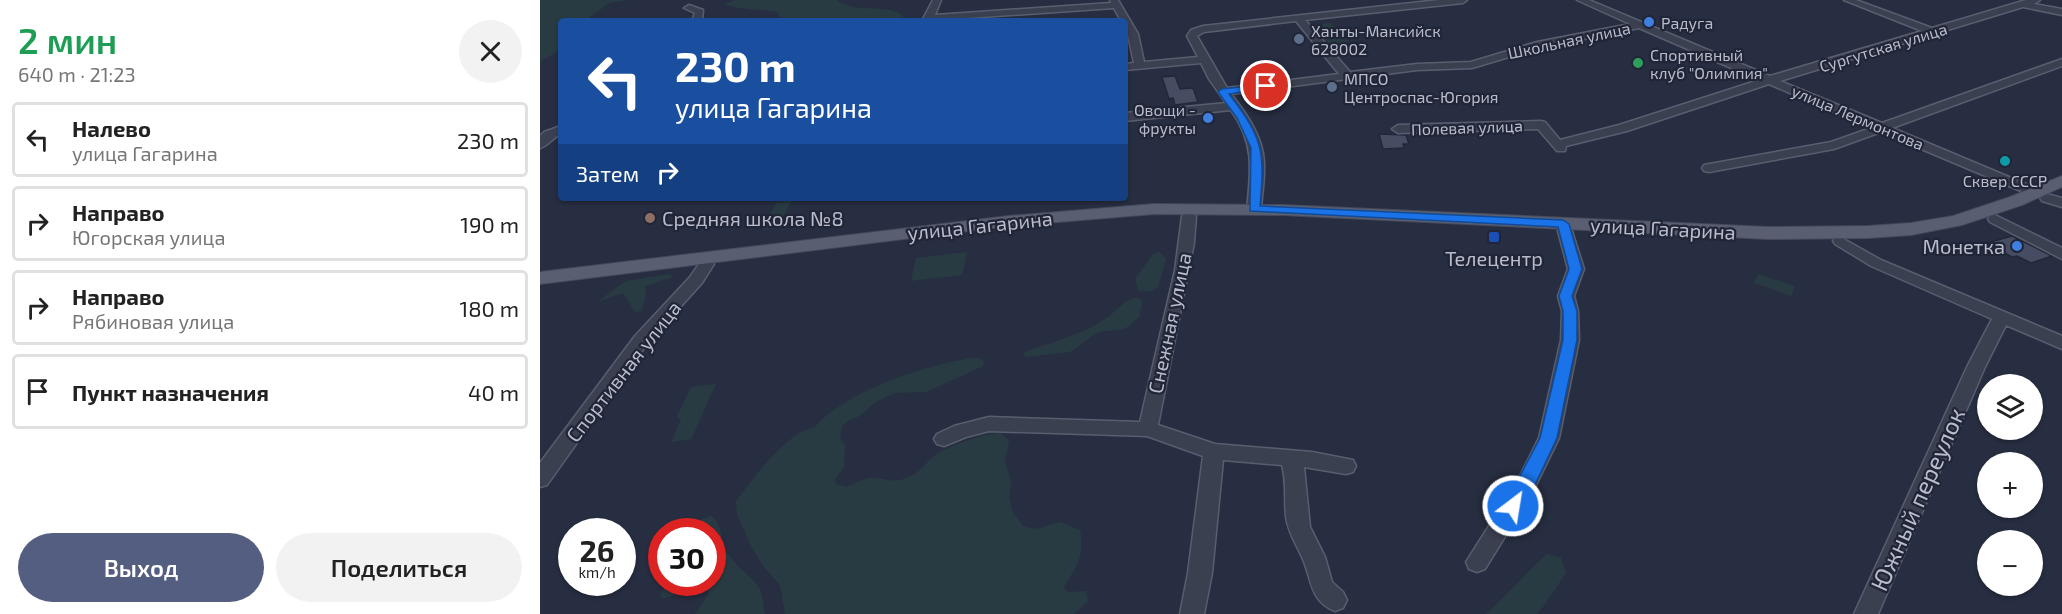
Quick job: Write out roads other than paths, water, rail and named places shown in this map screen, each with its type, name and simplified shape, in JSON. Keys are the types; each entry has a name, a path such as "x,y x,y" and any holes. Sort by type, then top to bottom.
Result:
{"main road":[{"name":"улица Гагарина","path":"540,278 708,261 945,232 1189,212 1254,212 1729,235 1837,238 1920,235 1995,219 2052,197 2062,181"},
{"name":"улица Гагарина","path":"1837,238 1938,224 2052,197"},
{"name":"улица Гагарина","path":"540,285 708,261"}],"street":[{"path":"929,18 937,0"},
{"path":"1254,212 1257,152 1253,138 1204,60 1192,36 1194,32 1203,29 1463,0"},
{"name":"улица Лермонтова","path":"1581,0 1882,128 2052,197"},
{"path":"1848,0 1934,32"},
{"path":"2004,0 2062,12"},
{"name":"Сургутская улица","path":"1559,146 1623,129 1770,80 2036,0"},
{"path":"2042,0 2062,12"},
{"path":"950,18 1115,3 1124,18"},
{"path":"689,8 700,12 698,18"},
{"path":"1298,18 1346,75"},
{"path":"1128,25 1133,34 1140,66"},
{"name":"Школьная улица","path":"1222,92 1346,75 1424,67 1472,65 1497,56 1588,33 1641,25"},
{"path":"1128,67 1204,60"},
{"path":"1709,168 1821,149 2062,62"},
{"path":"1128,117 1233,106"},
{"name":"Полевая улица","path":"1398,129 1541,125 1559,146"},
{"path":"540,144 548,135 558,131"},
{"name":"Снежная улица","path":"1148,429 1185,256 1189,212"},
{"path":"1995,219 2062,254"},
{"path":"1477,562 1525,487 1549,438 1570,340 1570,311 1566,296 1576,274 1564,227"},
{"path":"1837,238 1876,263 2001,319 2062,343"},
{"name":"Спортивная улица","path":"540,479 641,340 696,280 708,261"},
{"name":"Южный переулок","path":"1866,614 1976,368 2001,319"},
{"path":"944,439 961,431 989,424 1148,429 1214,452 1346,466"},
{"path":"1192,614 1200,573 1214,452"},
{"path":"1290,459 1295,469 1295,504 1298,526 1315,560 1323,591 1335,600"}],"place":[{"name":"Радуга","path":"1649,22"},
{"name":"Ханты-Мансийск 628002","path":"1299,39"},
{"name":"Спортивный клуб \"Олимпия\"","path":"1638,63"},
{"name":"МПСО Центроспас-Югория","path":"1332,87"},
{"name":"Овощи - фрукты","path":"1208,118"},
{"name":"Сквер СССР","path":"2005,161"},
{"name":"Средняя школа №8","path":"650,218"},
{"name":"Телецентр","path":"1494,237"},
{"name":"Монетка","path":"2017,246"}]}
